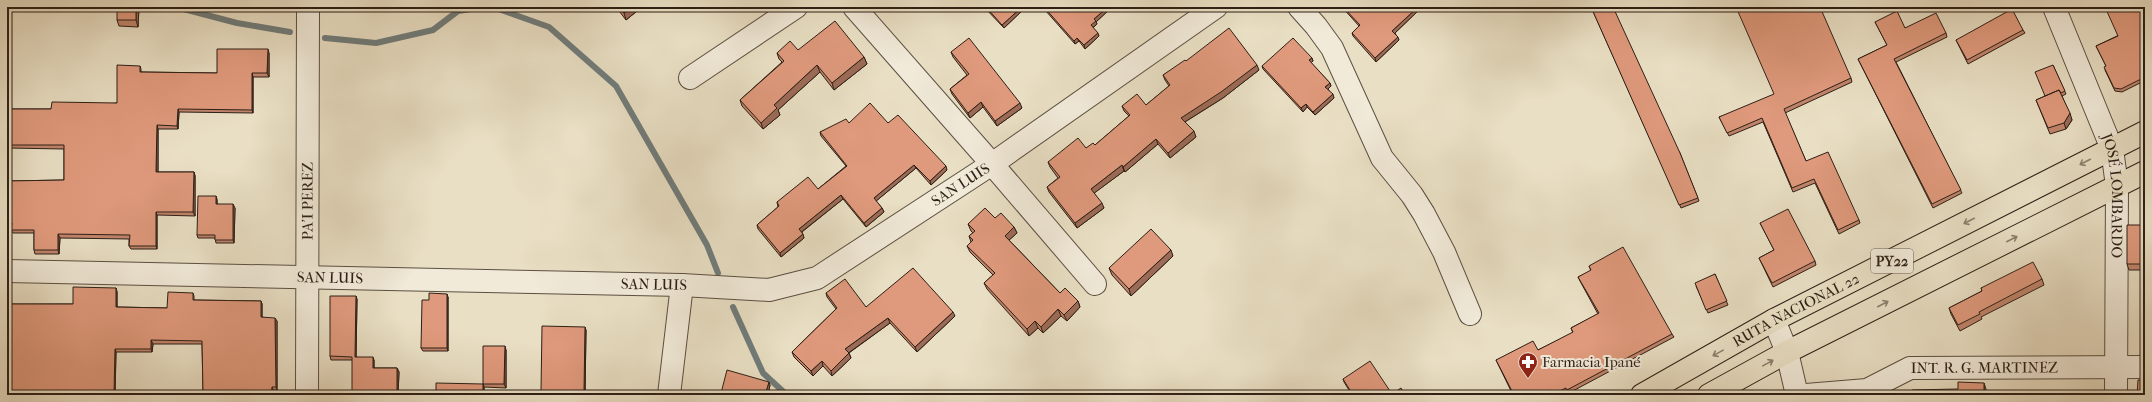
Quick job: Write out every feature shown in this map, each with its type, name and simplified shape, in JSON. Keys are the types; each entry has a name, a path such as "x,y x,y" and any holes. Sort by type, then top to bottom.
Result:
{"highway":[{"name":"RUTA NACIONAL 22","path":"1642,395 1774,320 2145,132"},
{"name":"PY22","path":"1709,395 1787,352 2145,172"}],"street":[{"name":"PA'I PEREZ","path":"307,395 308,7"},
{"path":"690,78 796,7"},
{"path":"854,7 1095,284"},
{"name":"SAN LUIS","path":"7,271 682,285 769,290 818,278 992,164 1216,7"},
{"path":"1299,7 1316,26 1332,48 1382,158 1412,195 1424,214 1444,252 1470,314"},
{"name":"JOSÉ LOMBARDO","path":"2054,7 2112,149 2117,186 2116,395"},
{"path":"669,395 682,285"},
{"path":"1774,320 1787,352 1797,395"},
{"name":"INT. R. G. MARTINEZ","path":"1806,395 1867,390 1910,368 2145,367"}],"building":[{"path":"117,7 136,7 136,20 117,20"},
{"path":"619,7 632,7 624,13"},
{"path":"986,7 1022,7 1002,25"},
{"path":"1044,7 1108,7 1094,19 1096,21 1091,25 1098,33 1084,45 1077,38 1074,41"},
{"path":"1343,7 1418,7 1392,31 1398,37 1375,58 1352,33 1360,25"},
{"path":"1591,7 1613,7 1680,153 1698,198 1679,205"},
{"path":"1736,7 1820,7 1851,78 1784,109 1806,161 1828,152 1859,220 1838,230 1814,179 1792,188 1762,118 1727,133 1719,117 1774,94"},
{"path":"2105,7 2145,7 2145,89 2141,79 2121,89 2114,88 2104,67 2106,66 2096,46 2118,36"},
{"path":"2012,9 2023,30 1967,60 1956,40"},
{"path":"1897,11 1905,28 1936,13 1946,33 1894,59 1961,190 1932,204 1858,59 1887,45 1875,22"},
{"path":"835,21 864,57 832,83 817,65 774,105 777,108 761,123 740,100 784,61 777,53 790,41 798,50"},
{"path":"1229,28 1257,65 1221,92 1181,118 1194,131 1168,153 1156,139 1123,167 1122,165 1091,189 1102,203 1075,223 1047,187 1060,177 1048,162 1078,138 1086,148 1093,143 1095,145 1130,115 1122,106 1137,94 1146,105 1170,85 1163,75 1185,60 1186,61"},
{"path":"969,38 1020,103 995,121 981,102 968,113 950,89 969,74 951,52"},
{"path":"1293,38 1312,58 1309,60 1330,83 1325,87 1333,94 1313,112 1306,104 1301,108 1262,66"},
{"path":"217,49 268,49 267,73 252,73 252,110 178,109 177,126 157,125 156,172 194,172 193,212 156,212 156,246 129,246 130,235 58,234 58,250 34,250 34,230 11,230 12,223 7,223 7,181 64,180 64,145 7,145 7,109 51,109 52,102 117,103 117,65 140,66 140,72 217,73"},
{"path":"2053,65 2065,91 2061,93 2059,90 2045,96 2035,72"},
{"path":"2059,90 2070,113 2064,123 2048,128 2036,100"},
{"path":"870,103 888,123 898,115 946,166 930,181 914,165 874,198 882,208 864,223 841,195 799,229 803,234 780,253 757,225 779,206 777,202 808,177 818,189 847,166 820,132 846,119 849,123"},
{"path":"198,196 216,196 216,204 233,204 233,240 215,240 215,235 197,235"},
{"path":"985,208 995,218 1001,213 1014,227 1005,236 1060,293 1065,288 1078,301 1064,315 1058,309 1041,327 1035,321 1027,329 984,283 995,273 967,246 973,240 969,236 975,231 968,224"},
{"path":"1788,209 1815,261 1772,283 1759,258 1774,250 1760,223"},
{"path":"2127,225 2145,225 2145,264 2127,264"},
{"path":"1151,229 1171,250 1129,289 1109,268"},
{"path":"1623,247 1672,334 1567,390 1566,388 1551,395 1514,395 1496,360 1533,341 1538,350 1573,332 1571,328 1599,313 1578,277 1591,270 1589,266"},
{"path":"2033,262 2042,279 1979,312 1980,314 1958,325 1949,308 1982,291 1981,288"},
{"path":"913,268 953,312 915,347 888,318 845,349 849,353 831,371 822,361 811,371 792,352 837,308 826,293 845,279 866,307"},
{"path":"1715,274 1727,301 1706,310 1695,283"},
{"path":"73,287 116,288 116,307 167,308 168,292 193,293 193,300 261,301 261,317 275,318 276,387 272,387 271,395 189,395 189,392 203,392 202,341 151,340 151,349 115,349 114,395 7,394 7,304 73,304"},
{"path":"429,293 447,294 447,348 421,348 422,300 429,300"},
{"path":"330,296 356,296 355,357 373,357 373,368 397,368 397,395 352,395 352,357 330,356"},
{"path":"542,326 585,327 584,391 541,391"},
{"path":"483,346 505,346 504,384 483,384"},
{"path":"1370,361 1392,394 1401,388 1405,395 1353,395 1343,379"},
{"path":"727,370 769,382 765,395 730,395 721,393"},
{"path":"2138,380 2145,380 2145,395 2137,395"},
{"path":"1958,382 1984,383 1984,395 1912,395 1912,390 1958,389"},
{"path":"436,383 483,384 483,395 436,395"}],"waterway":[{"path":"176,7 237,23 290,32"},
{"path":"325,38 376,43 433,30 458,11 484,7"},
{"path":"493,7 549,27 616,86 707,245 718,273"},
{"path":"733,307 763,373 787,395"}],"place":[{"name":"Farmacia Ipané","path":"1528,379"}]}
